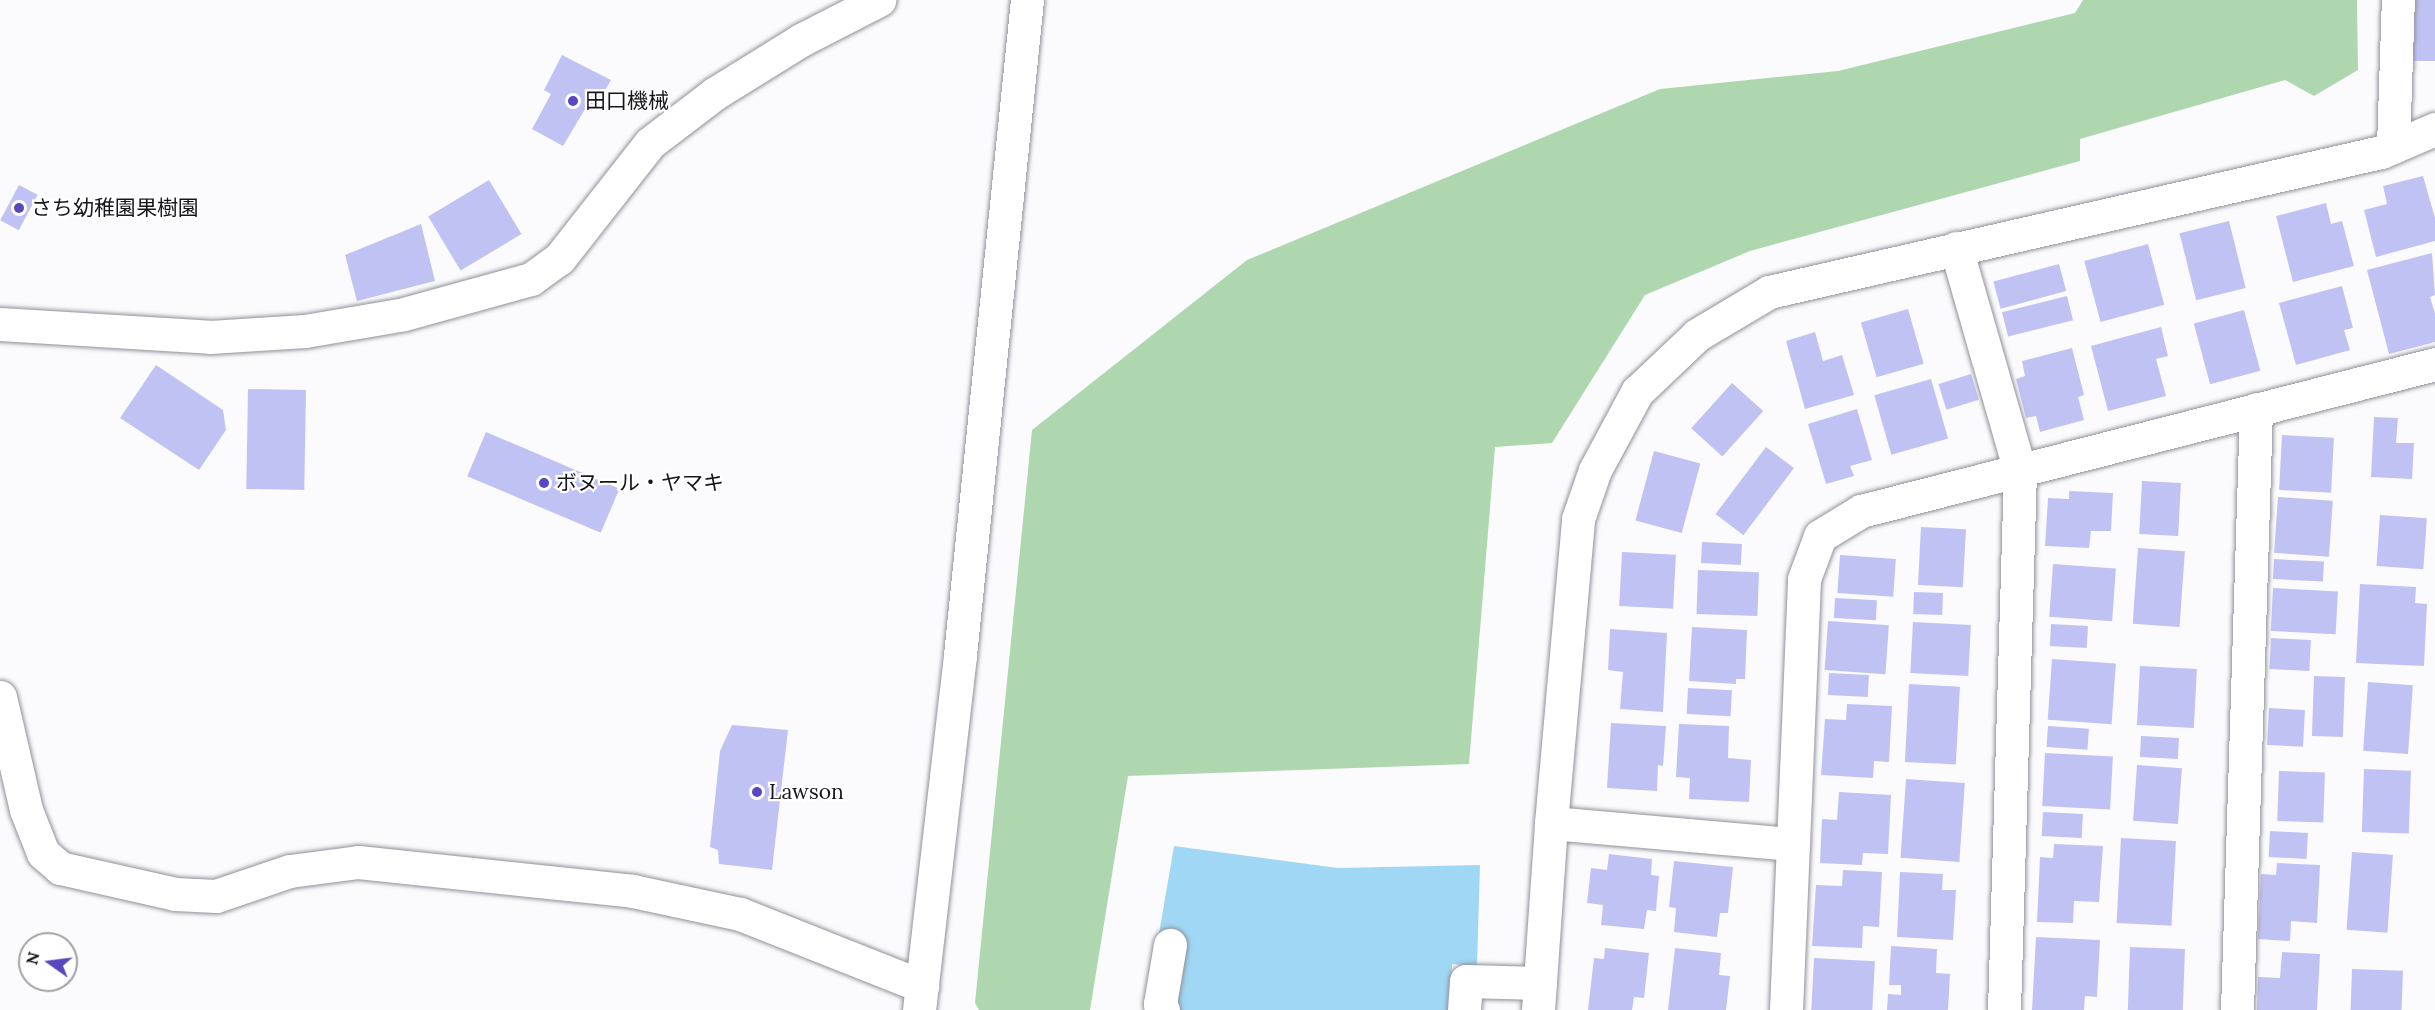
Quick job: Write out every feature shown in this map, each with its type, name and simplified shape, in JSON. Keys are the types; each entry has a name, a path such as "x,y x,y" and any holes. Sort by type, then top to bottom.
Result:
{"street":[{"path":"0,324 210,337 305,331 404,314 531,279 559,259 650,143 714,94 801,40 879,0"},
{"path":"0,697 26,810 43,853 60,868 175,894 216,896 290,871 358,862 633,891 740,914 920,998 960,655 1027,0"},
{"path":"2393,147 2398,0"},
{"path":"1464,1010 1466,981 1539,997 1551,823 1578,519 1595,470 1637,392 1697,335 1769,292 2381,152 2435,129"},
{"path":"1956,248 2020,471 2004,1010"},
{"path":"1786,1010 1804,579 1820,536 1862,511 2435,363"},
{"path":"2237,1010 2256,410"},
{"path":"1551,823 1792,844"},
{"path":"1163,1010 1160,1004 1170,945"}],"green space":[{"path":"2083,0 2357,0 2358,70 2314,96 2285,80 2080,139 2080,161 1750,251 1645,295 1552,443 1495,447 1469,764 1128,776 1090,1010 979,1010 975,1003 1032,430 1247,260 1660,89 1838,71 2075,13"}],"water":[{"path":"1174,846 1338,868 1480,865 1477,966 1452,964 1451,1010 1146,1010"}],"building":[{"path":"2408,0 2435,0 2435,61 2408,61"},
{"name":"田口機械","path":"562,55 611,80 593,111 585,109 563,146 532,129 551,94 544,90"},
{"path":"2423,176 2435,218 2435,241 2376,257 2364,210 2387,204 2383,186"},
{"path":"489,180 521,234 461,271 428,217"},
{"name":"さち幼稚園果樹園","path":"19,185 38,195 19,230 0,220"},
{"path":"2326,203 2331,224 2342,221 2354,266 2293,282 2276,216"},
{"path":"2229,221 2246,288 2196,300 2180,233"},
{"path":"421,224 435,281 357,301 345,255"},
{"path":"2148,244 2164,305 2101,322 2084,261"},
{"path":"2432,253 2435,295 2430,297 2435,314 2435,342 2389,354 2367,270"},
{"path":"2059,264 2066,291 2001,309 1993,282"},
{"path":"2342,286 2353,328 2344,330 2350,350 2296,365 2279,303"},
{"path":"2067,296 2073,320 2008,336 2002,312"},
{"path":"1908,309 1924,364 1877,377 1861,323"},
{"path":"2244,310 2260,371 2210,384 2194,323"},
{"path":"2161,327 2168,356 2156,359 2166,396 2108,411 2091,346"},
{"path":"1815,332 1823,361 1842,355 1854,395 1805,409 1786,341"},
{"path":"2072,348 2084,395 2078,397 2084,420 2040,432 2036,416 2026,418 2016,379 2025,376 2022,361"},
{"path":"156,365 223,410 226,430 199,470 120,418"},
{"path":"1971,374 1979,400 1946,410 1938,384"},
{"path":"1931,379 1948,439 1891,455 1874,395"},
{"path":"1732,383 1763,411 1722,456 1691,428"},
{"path":"248,389 306,390 304,490 246,489"},
{"path":"1857,409 1872,460 1850,466 1854,476 1826,484 1808,424"},
{"path":"2374,417 2398,418 2396,443 2414,443 2412,479 2371,477"},
{"name":"ボヌール・ヤマキ","path":"486,432 619,489 601,533 467,476"},
{"path":"2282,435 2334,438 2331,493 2279,490"},
{"path":"1766,447 1794,468 1743,535 1715,514"},
{"path":"1654,451 1700,463 1682,533 1635,521"},
{"path":"2142,481 2181,483 2178,536 2139,534"},
{"path":"2069,491 2113,493 2111,531 2091,531 2089,548 2045,546 2048,498 2069,499"},
{"path":"2278,497 2333,501 2329,557 2274,553"},
{"path":"2380,515 2427,518 2423,569 2376,566"},
{"path":"1921,527 1966,529 1963,587 1918,585"},
{"path":"1702,542 1742,544 1741,565 1701,563"},
{"path":"2138,548 2185,551 2180,627 2133,624"},
{"path":"1622,552 1676,555 1673,609 1619,606"},
{"path":"1840,555 1896,559 1893,597 1837,593"},
{"path":"2274,559 2324,562 2323,582 2273,579"},
{"path":"2053,564 2116,568 2112,621 2049,617"},
{"path":"1698,570 1759,572 1757,616 1696,614"},
{"path":"2360,584 2416,587 2415,603 2427,604 2424,666 2356,663"},
{"path":"2273,588 2338,591 2336,634 2271,631"},
{"path":"1914,592 1943,593 1942,615 1913,614"},
{"path":"1835,598 1877,600 1876,620 1834,618"},
{"path":"1828,621 1889,625 1885,674 1825,670"},
{"path":"1913,622 1971,625 1968,676 1910,673"},
{"path":"2051,624 2088,626 2087,648 2050,646"},
{"path":"1692,627 1747,630 1745,679 1736,679 1736,684 1689,681"},
{"path":"1610,629 1667,633 1663,712 1620,709 1623,672 1608,670"},
{"path":"2271,638 2311,640 2309,671 2269,669"},
{"path":"2052,659 2116,663 2112,724 2048,720"},
{"path":"2140,666 2197,669 2194,728 2137,725"},
{"path":"1829,673 1869,675 1868,697 1828,695"},
{"path":"2314,676 2345,677 2343,737 2312,736"},
{"path":"2368,682 2413,685 2408,754 2363,751"},
{"path":"1909,684 1960,687 1956,765 1905,762"},
{"path":"1688,688 1732,690 1731,716 1687,714"},
{"path":"1847,704 1892,706 1889,762 1874,761 1873,778 1821,775 1825,719 1846,720"},
{"path":"2269,708 2305,710 2303,747 2267,745"},
{"path":"1611,723 1666,726 1663,766 1658,765 1657,791 1607,788"},
{"path":"1679,724 1729,726 1728,758 1751,760 1749,802 1689,799 1690,778 1676,777"},
{"path":"732,725 788,730 772,870 719,864 718,850 710,847 720,751"},
{"path":"2048,726 2089,729 2087,750 2047,747"},
{"path":"2141,736 2179,738 2178,759 2140,757"},
{"path":"2045,753 2113,757 2110,809 2042,806"},
{"path":"2137,765 2182,768 2178,824 2133,821"},
{"path":"2364,769 2411,771 2409,834 2362,832"},
{"path":"2279,771 2325,773 2323,823 2277,821"},
{"path":"1906,779 1965,783 1959,862 1900,858"},
{"path":"1839,792 1891,795 1888,854 1863,853 1862,865 1820,863 1822,819 1837,820"},
{"path":"2043,812 2083,814 2082,838 2042,836"},
{"path":"2270,831 2308,833 2307,859 2269,857"},
{"path":"2121,838 2176,841 2171,926 2117,923"},
{"path":"2054,844 2103,846 2099,902 2074,901 2073,923 2037,922 2040,857 2053,858"},
{"path":"2352,852 2393,855 2387,933 2347,930"},
{"path":"1609,854 1652,859 1651,875 1659,876 1656,911 1647,910 1644,929 1601,925 1603,905 1587,903 1591,868 1607,870"},
{"path":"1674,861 1733,867 1728,913 1720,913 1717,937 1674,932 1676,908 1669,907"},
{"path":"2277,863 2320,865 2317,923 2291,921 2290,941 2258,939 2261,874 2276,875"},
{"path":"1843,870 1882,872 1879,927 1863,926 1862,948 1812,946 1816,885 1842,886"},
{"path":"1900,872 1943,874 1942,890 1956,890 1953,940 1897,937"},
{"path":"2036,937 2100,940 2097,997 2085,996 2084,1010 2032,1010"},
{"path":"1891,946 1937,949 1936,973 1950,974 1948,1010 1887,1010 1888,994 1901,995 1901,985 1889,985"},
{"path":"2130,947 2185,949 2183,1010 2128,1010"},
{"path":"1605,948 1649,953 1644,998 1634,997 1632,1010 1588,1010 1594,958 1604,959"},
{"path":"1675,948 1721,953 1719,975 1730,976 1726,1010 1668,1010"},
{"path":"2282,952 2320,954 2317,1010 2257,1010 2258,977 2280,978"},
{"path":"1814,958 1875,961 1872,1010 1811,1010"},
{"path":"2352,969 2403,971 2402,1010 2351,1010"}],"place":[{"name":"田口機械","path":"573,101"},
{"name":"さち幼稚園果樹園","path":"19,208"},
{"name":"ボヌール・ヤマキ","path":"544,483"},
{"name":"Lawson","path":"757,792"}]}
